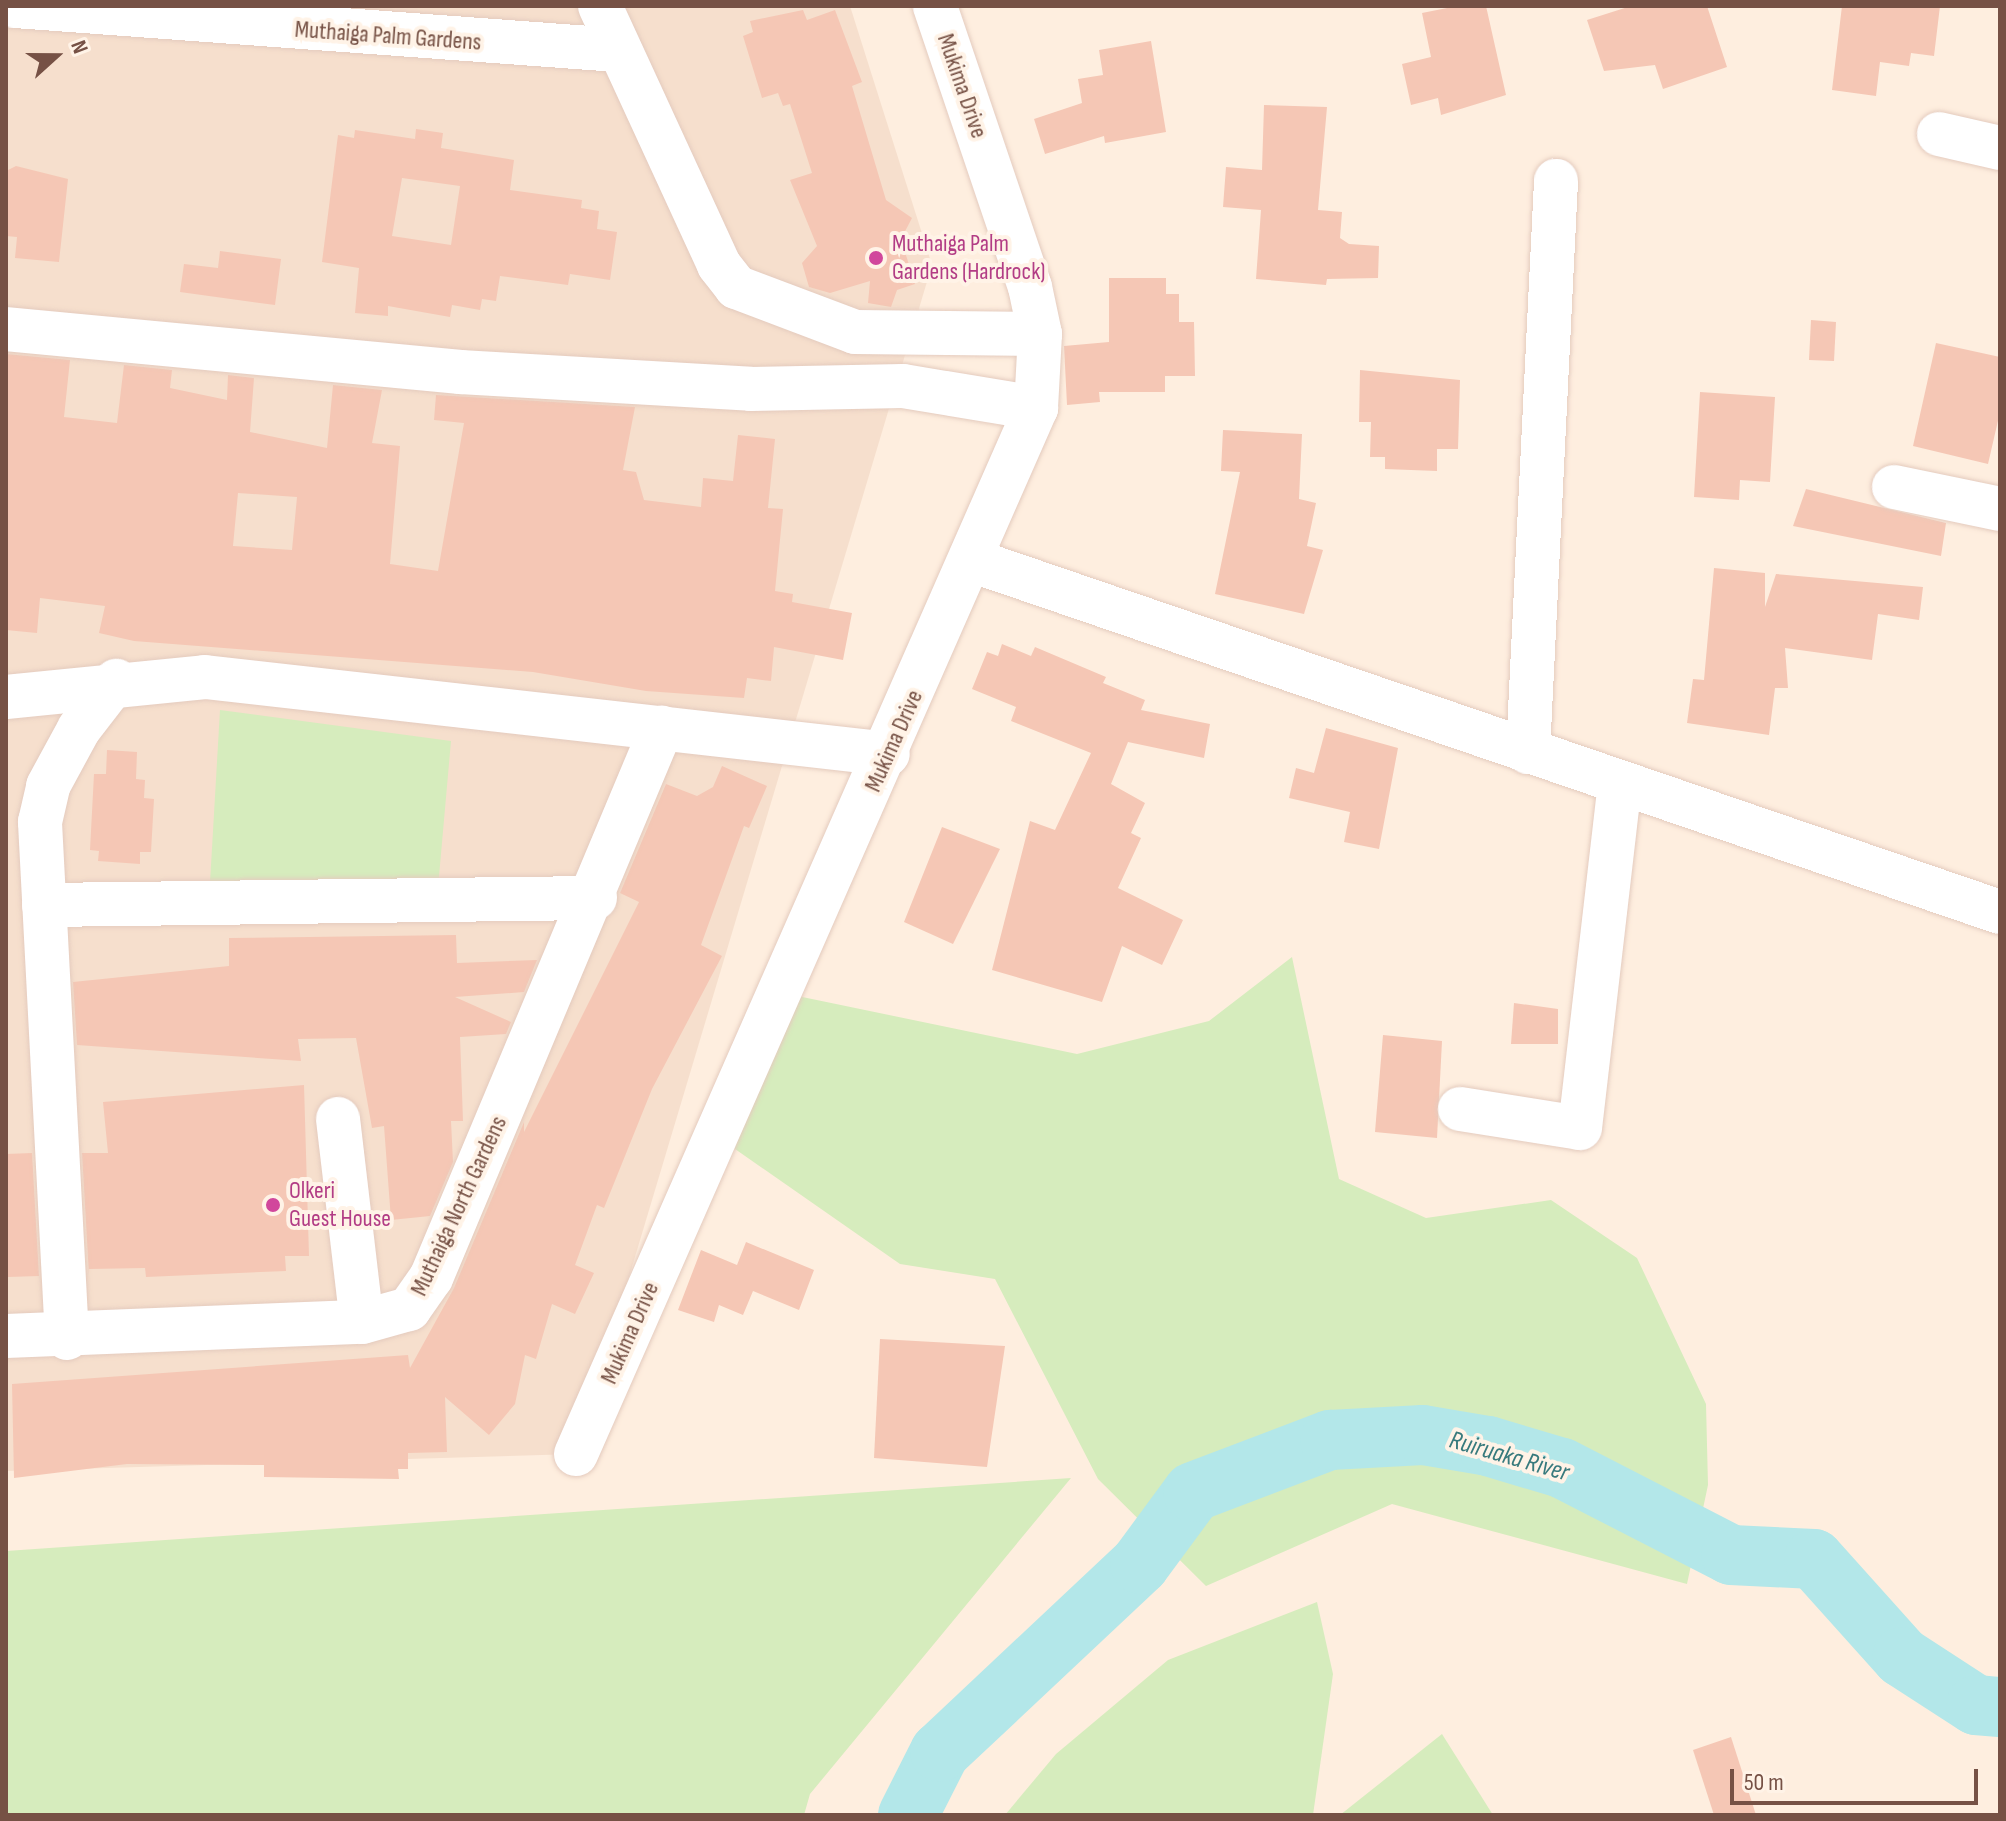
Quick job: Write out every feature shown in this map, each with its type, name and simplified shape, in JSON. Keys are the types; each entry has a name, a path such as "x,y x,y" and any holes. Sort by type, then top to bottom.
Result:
{"street":[{"name":"Muthaiga Palm Gardens","path":"15,6 80,8 617,50"},
{"path":"600,6 617,50 736,287 855,332 1040,334"},
{"name":"Mukima Drive","path":"576,1454 974,561 1036,408 1040,334 935,6"},
{"path":"1939,134 2000,148"},
{"path":"1528,752 1556,181"},
{"path":"6,329 460,372 751,389 903,386 1036,408"},
{"path":"1894,487 2000,509"},
{"path":"974,561 2000,912"},
{"path":"6,697 116,681 205,677 888,754"},
{"path":"67,1338 40,822 48,786 116,681"},
{"name":"Muthaiga North Gardens","path":"6,1336 67,1338 362,1322 409,1309 431,1278 595,898 662,727"},
{"path":"1460,1109 1580,1128 1620,783"},
{"path":"44,905 595,898"},
{"path":"338,1119 362,1322"}],"shaded area":[{"path":"6,6 850,6 932,265 576,1454 6,1471"}],"green space":[{"path":"220,710 451,741 437,899 209,900"},
{"path":"1292,957 1339,1179 1426,1218 1551,1200 1637,1258 1706,1404 1708,1485 1687,1584 1392,1504 1206,1586 1098,1479 995,1279 900,1264 725,1142 783,993 1077,1054 1209,1021"},
{"path":"1071,1478 810,1794 804,1815 6,1815 6,1551"},
{"path":"1317,1602 1333,1674 1313,1815 1005,1815 1056,1754 1168,1660"},
{"path":"1442,1734 1493,1815 1340,1815"}],"building":[{"path":"1457,6 1486,6 1506,95 1441,115 1438,98 1411,105 1402,64 1431,57 1422,13"},
{"path":"1631,6 1707,6 1727,67 1663,89 1655,65 1604,71 1587,20"},
{"path":"1842,6 1940,6 1934,56 1911,53 1909,66 1880,62 1876,96 1832,90"},
{"path":"803,10 807,20 835,10 862,82 852,86 886,200 912,218 901,239 915,284 897,290 891,307 868,303 870,281 830,293 809,287 802,263 817,246 790,180 812,173 790,104 783,106 778,93 762,98 743,36 753,32 750,21"},
{"path":"1151,41 1166,132 1105,143 1104,136 1045,154 1034,119 1082,103 1078,79 1103,75 1099,50"},
{"path":"1264,105 1327,107 1318,210 1342,212 1340,238 1349,244 1379,246 1378,278 1327,279 1326,285 1256,279 1261,210 1223,207 1226,167 1262,170"},
{"path":"416,129 443,133 441,148 514,160 510,190 582,200 581,208 599,211 597,229 617,232 610,280 570,274 568,285 500,276 496,301 482,299 480,310 452,305 450,317 388,306 388,316 355,313 359,268 322,262 338,135 354,138 355,130 415,139","holes":["402,178 460,186 451,245 392,236"]},
{"path":"16,166 68,179 59,262 15,258 17,237 6,236 6,171"},
{"path":"220,251 281,259 275,305 180,292 184,264 218,268"},
{"path":"1109,278 1166,278 1166,294 1179,294 1179,322 1194,322 1195,376 1165,376 1165,392 1099,392 1100,402 1067,405 1064,346 1109,342"},
{"path":"1811,320 1836,322 1834,361 1809,360"},
{"path":"1936,343 2000,357 2000,412 1988,464 1913,446"},
{"path":"6,354 70,360 64,417 117,423 124,365 172,370 170,388 227,400 228,375 254,378 250,432 327,448 333,385 382,390 372,443 400,446 390,564 438,571 464,423 434,420 436,395 635,407 623,470 636,472 644,500 701,507 703,478 733,481 738,435 775,439 768,508 783,509 775,591 793,594 792,602 852,613 843,660 774,647 771,681 747,678 744,698 646,691 533,672 134,641 99,633 105,606 40,598 37,633 6,630","holes":["238,493 297,497 292,550 233,546"]},
{"path":"1360,370 1460,380 1458,449 1437,449 1437,471 1385,469 1385,457 1370,457 1371,422 1359,422"},
{"path":"1700,392 1775,397 1770,482 1740,480 1739,500 1694,497"},
{"path":"1223,430 1302,434 1299,499 1316,503 1307,546 1323,550 1304,614 1215,594 1240,472 1221,471"},
{"path":"1806,489 1946,523 1941,556 1793,526"},
{"path":"1714,568 1765,573 1765,607 1776,574 1923,587 1919,620 1878,614 1872,660 1785,648 1788,688 1775,688 1769,735 1687,723 1693,679 1704,680"},
{"path":"1002,644 1031,656 1035,647 1106,677 1103,683 1145,700 1141,710 1210,724 1204,758 1128,742 1111,784 1145,803 1131,833 1141,838 1118,888 1183,920 1162,965 1122,946 1102,1002 992,970 1030,821 1055,830 1091,753 1011,721 1016,707 972,689 987,652 998,656"},
{"path":"1326,728 1398,748 1379,849 1344,842 1350,812 1289,798 1296,768 1314,773"},
{"path":"107,750 137,752 136,779 145,780 144,798 154,799 151,852 140,852 140,864 98,861 99,851 90,850 94,774 106,774"},
{"path":"722,766 767,786 749,828 744,826 701,945 722,956 652,1089 604,1208 597,1205 575,1265 594,1273 575,1314 552,1304 536,1359 525,1355 515,1404 489,1435 445,1397 447,1452 408,1453 408,1469 398,1469 399,1479 264,1477 264,1465 127,1464 14,1478 12,1384 408,1355 410,1368 454,1288 524,1122 524,1132 639,902 620,893 666,784 697,796 713,787"},
{"path":"942,827 1000,849 953,944 904,922"},
{"path":"456,935 457,963 537,960 524,992 455,997 511,1022 506,1034 460,1037 463,1121 451,1121 453,1162 430,1216 391,1220 384,1126 372,1128 356,1038 298,1039 301,1061 77,1045 73,982 229,966 229,938"},
{"path":"1514,1003 1558,1009 1558,1044 1511,1044"},
{"path":"1383,1035 1442,1041 1437,1138 1375,1132"},
{"path":"304,1085 309,1256 285,1256 286,1271 146,1277 145,1268 89,1269 89,1275 82,1153 108,1153 103,1102"},
{"path":"32,1153 39,1276 8,1277 6,1154"},
{"path":"746,1242 814,1270 799,1310 753,1291 743,1315 719,1305 714,1322 678,1310 701,1250 737,1265"},
{"path":"880,1339 1005,1346 987,1467 874,1458"},
{"path":"1731,1737 1756,1815 1714,1815 1693,1750"}],"waterway":[{"name":"Ruiruaka River","path":"908,1815 940,1752 1140,1564 1193,1492 1330,1440 1423,1435 1488,1446 1562,1468 1731,1555 1814,1559 1902,1657 1976,1705 2000,1707"}],"place":[{"name":"Muthaiga Palm Gardens (Hardrock)","path":"876,258"},
{"name":"Olkeri Guest House","path":"273,1205"}]}
